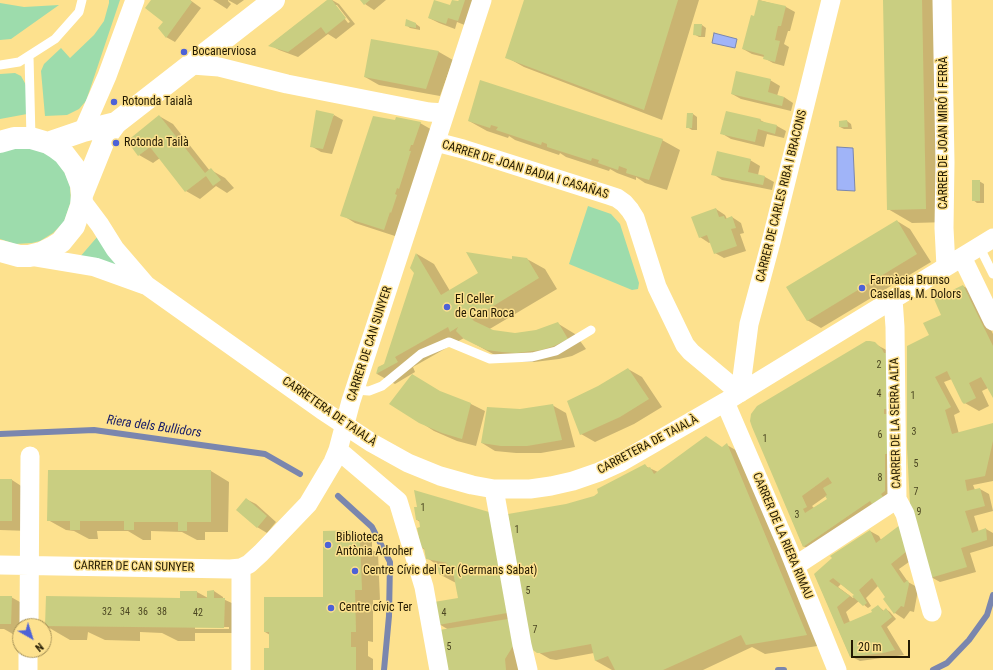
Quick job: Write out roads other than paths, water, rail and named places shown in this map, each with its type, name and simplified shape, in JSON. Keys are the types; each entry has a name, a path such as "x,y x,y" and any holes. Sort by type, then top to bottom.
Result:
{"main road":[{"path":"9,255 42,253 53,247 69,233 78,217 82,198 104,138 116,123 274,0"},
{"path":"1,141 14,138 39,140 116,123"},
{"path":"39,140 64,154 74,166 81,185 82,198"}],"street":[{"path":"83,131 107,76 135,0"},
{"name":"CARRER DE CAN SUNYER","path":"0,565 241,568 249,564 261,553 308,504 335,456 355,390 482,0"},
{"name":"CARRER DE CARLES RIBA I BRACONS","path":"732,397 831,0"},
{"name":"CARRER DE JOAN MIRÓ I FERRÀ","path":"942,0 945,162 944,228 954,262"},
{"path":"192,65 219,67 287,84 429,112 445,113"},
{"name":"CARRER DE JOAN BADIA I CASAÑAS","path":"436,142 463,149 608,195 617,198 624,203 635,218 657,287 685,345 732,397"},
{"name":"CARRETERA DE TAIALÀ","path":"82,198 115,249 146,285 344,425 408,463 440,476 472,485 494,489 530,489 574,481 599,472 647,448 986,242"},
{"name":"CARRETERA DE TAIALÀ","path":"9,255 94,268 146,285"},
{"path":"954,262 993,321"},
{"name":"CARRER DE LA SERRA ALTA","path":"893,299 895,326 896,499 905,514 932,612"},
{"name":"CARRER DE LA RIERA RIMAU","path":"732,397 795,566 833,662"},
{"path":"29,618 30,456"},
{"path":"335,456 398,501 424,587 440,670"},
{"path":"494,489 527,665"},
{"path":"795,566 896,499"},
{"path":"241,568 241,670"},
{"path":"28,658 28,670"}],"lane":[{"path":"0,65 19,62 55,39 79,12 82,0"},
{"path":"29,56 39,140"},
{"path":"986,242 993,274"},
{"path":"355,390 369,391 382,386 421,354 449,342 490,359 532,357 556,351 591,330"}],"water":[{"path":"714,33 737,39 735,48 712,43"},
{"path":"837,147 853,148 855,191 837,190"}],"waterway":[{"name":"Riera dels Bullidors","path":"0,434 94,430 265,454 300,474"},
{"name":"Riera dels Bullidors","path":"338,496 372,527 390,562 389,616 384,670"},
{"name":"Riera dels Bullidors","path":"933,670 947,663 969,640 987,615 993,595"},
{"name":"Riera dels Bullidors","path":"778,670 784,670"}],"place":[{"name":"Bocanerviosa","path":"184,52"},
{"name":"Rotonda Taialà","path":"114,102"},
{"name":"Rotonda Tailà","path":"116,143"},
{"name":"Farmàcia Brunso Casellas, M. Dolors","path":"862,288"},
{"name":"El Celler de Can Roca","path":"447,307"},
{"name":"Biblioteca Antònia Adroher","path":"328,545"},
{"name":"Centre Cívic del Ter (Germans Sabat)","path":"355,571"},
{"name":"Centre cívic Ter","path":"331,608"}]}
